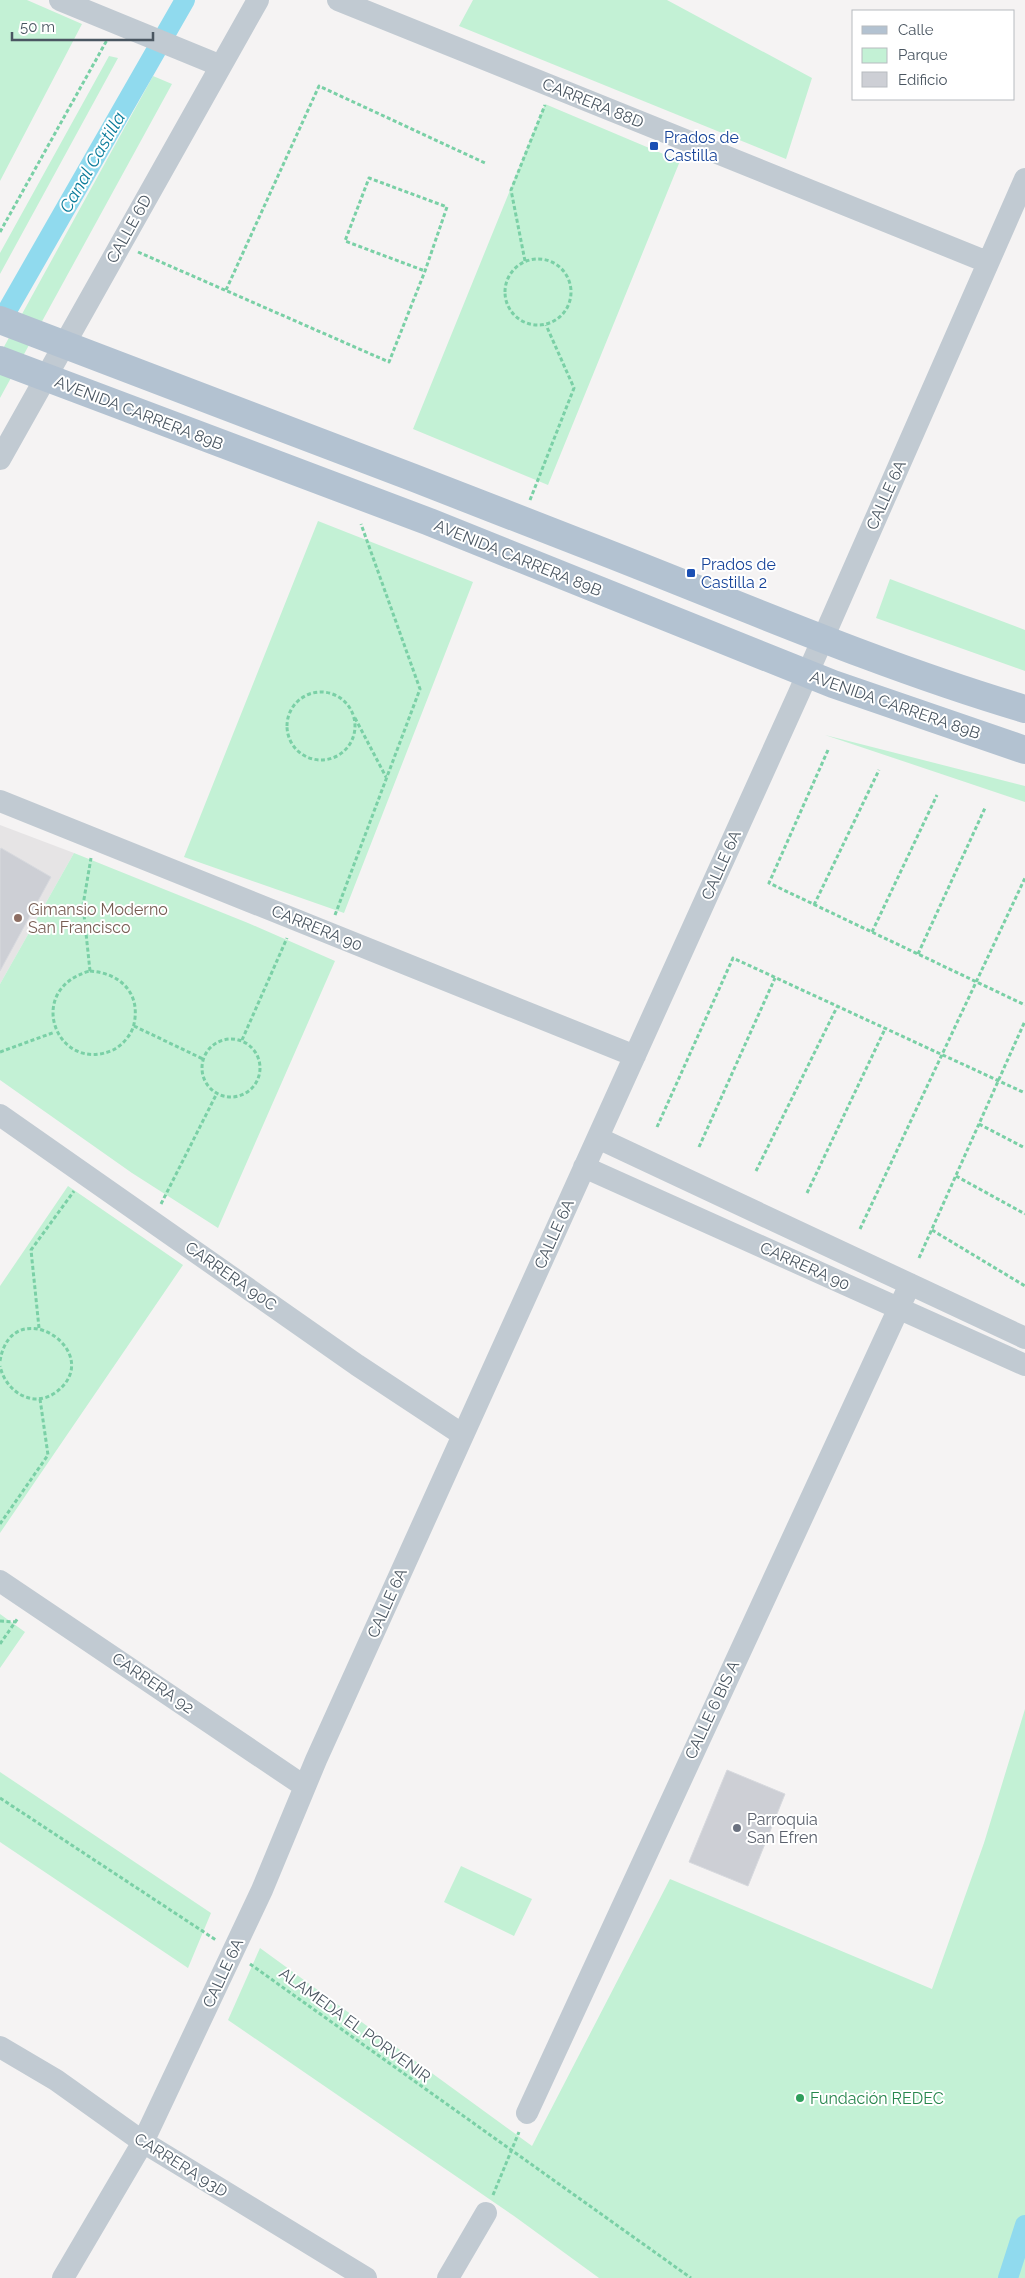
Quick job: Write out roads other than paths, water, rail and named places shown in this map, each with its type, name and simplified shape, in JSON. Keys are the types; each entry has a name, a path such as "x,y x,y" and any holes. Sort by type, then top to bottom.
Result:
{"main road":[{"path":"0,320 582,543 823,638 937,681 1025,709"},
{"name":"AVENIDA CARRERA 89B","path":"5,362 427,521 807,674 910,712 1025,750"}],"street":[{"path":"60,0 221,66"},
{"name":"CALLE 6D","path":"0,458 258,0"},
{"name":"CARRERA 88D","path":"338,0 987,262"},
{"name":"CALLE 6A","path":"63,2278 143,2142 262,1890 304,1786 807,674 1025,179"},
{"name":"CARRERA 90","path":"0,801 635,1056"},
{"name":"CARRERA 90C","path":"0,1115 153,1220 357,1365 463,1435"},
{"name":"CARRERA 90","path":"598,1138 1025,1338"},
{"name":"CARRERA 90","path":"584,1167 1025,1365"},
{"name":"CALLE 6 BIS A","path":"527,2113 910,1284"},
{"name":"CARRERA 92","path":"0,1581 304,1786"},
{"name":"CARRERA 93D","path":"0,2047 56,2080 143,2142 366,2278"},
{"path":"448,2278 486,2213"}],"waterway":[{"name":"Canal Castilla","path":"0,323 185,0"},
{"path":"1008,2278 1025,2225"}],"place":[{"name":"Prados de Castilla","path":"654,146"},
{"name":"Prados de Castilla 2","path":"691,573"},
{"name":"Gimansio Moderno San Francisco","path":"18,918"},
{"name":"Parroquia San Efren","path":"737,1828"},
{"name":"Fundación REDEC","path":"800,2098"}]}
